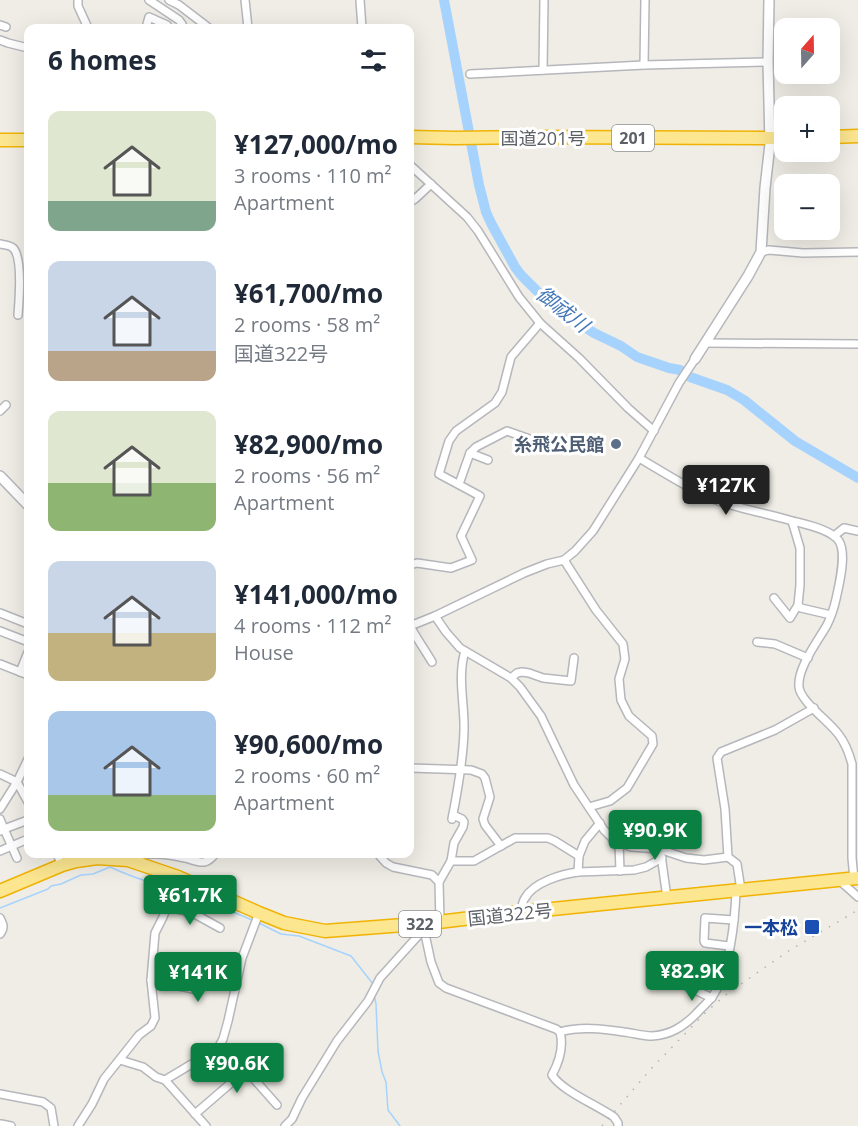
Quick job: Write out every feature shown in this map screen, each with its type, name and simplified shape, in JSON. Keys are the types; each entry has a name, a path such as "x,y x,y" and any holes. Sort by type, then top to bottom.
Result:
{"highway":[{"path":"0,133 24,133"},
{"path":"840,137 858,136"},
{"name":"国道201号","path":"414,137 455,141"},
{"path":"0,140 24,140"},
{"name":"国道201号","path":"414,143 774,140"},
{"name":"国道201号","path":"770,141 774,142"},
{"path":"840,143 858,142"},
{"name":"国道322号","path":"0,891 60,859 128,860 256,921 325,931 856,879"}],"street":[{"path":"78,0 78,6 86,24"},
{"path":"149,0 183,24"},
{"path":"169,0 204,24"},
{"path":"246,0 248,24"},
{"path":"360,0 362,24"},
{"path":"543,70 544,0"},
{"path":"644,65 645,0"},
{"path":"414,624 524,573 564,560 583,544 639,458 679,383 748,276 761,252 770,141 769,0"},
{"path":"147,24 149,17 165,24"},
{"path":"0,40 24,47"},
{"path":"470,74 644,65 768,62"},
{"path":"414,169 467,217 519,297 540,323 654,431"},
{"path":"414,200 430,184"},
{"path":"0,244 12,246 16,251 20,268 18,315"},
{"path":"761,252 769,250 802,253 858,252"},
{"path":"414,564 451,568 472,560 461,536 480,496 439,474 449,441 456,432 495,404 502,392 511,357 540,323"},
{"path":"706,343 858,344"},
{"path":"459,484 470,453 476,447 507,431 535,441"},
{"path":"470,453 488,460"},
{"path":"639,458 707,496 734,506 822,530 834,536 840,543 843,557 836,601 828,622 808,658 798,686 801,695 839,734 848,750 852,764 856,879"},
{"path":"0,476 24,502"},
{"path":"774,598 790,618 798,605 800,585 800,548 792,520"},
{"path":"834,536 844,528 858,531"},
{"path":"564,560 606,623 623,644 625,659 619,679 621,700 629,716 648,732 653,740 651,750 627,789 610,801 589,807"},
{"path":"798,605 801,608 831,615"},
{"path":"0,613 24,622"},
{"path":"435,616 465,651 511,678 520,687 541,716 574,784 609,835 619,843 631,847 650,848 661,854 698,860 728,857 737,864 738,890 722,978 712,998 686,1024 662,1035 650,1036 589,1028 560,1032"},
{"path":"0,631 24,640"},
{"path":"414,634 432,662"},
{"path":"758,642 775,644 808,658"},
{"path":"465,651 462,663 464,728 462,769 453,817 462,819 464,822 454,843 451,861 439,882 435,922 425,934 433,969 439,983 446,988 560,1032 562,1038 559,1062 552,1075 567,1089 614,1117 618,1126"},
{"path":"511,678 522,672 543,678 572,681 574,658"},
{"path":"20,672 24,662"},
{"path":"0,664 24,674"},
{"path":"728,857 718,754 775,730 814,708"},
{"path":"0,809 24,767"},
{"path":"414,768 462,769 482,774 490,797 483,819 501,846"},
{"path":"0,774 17,782 24,795"},
{"path":"0,819 2,830 17,858"},
{"path":"2,830 24,822"},
{"path":"578,872 579,856 585,841 600,823"},
{"path":"451,861 474,861 515,838 548,838 579,856"},
{"path":"0,851 24,841"},
{"path":"619,843 620,871"},
{"path":"521,912 523,900 528,894 560,874 634,870 646,867 661,854"},
{"path":"661,854 667,898"},
{"path":"128,860 132,858"},
{"path":"186,858 201,863 211,858"},
{"path":"382,858 393,867 432,875 439,882"},
{"path":"839,880 858,897"},
{"path":"78,1126 104,1079 139,1035 151,1026 154,1018 151,980 156,933 175,884"},
{"path":"167,907 191,912 220,928"},
{"path":"0,918 4,927 0,934"},
{"path":"729,946 705,943 705,918 734,920"},
{"path":"165,1080 217,1050 228,1021 242,958 256,921"},
{"path":"285,1126 292,1119 302,1098 337,1041 371,996 380,978 435,922"},
{"path":"151,980 198,990 203,957"},
{"path":"682,984 712,998"},
{"path":"120,1060 143,1067 156,1077 165,1080 206,1126"},
{"path":"195,1114 246,1070 277,1105"},
{"path":"0,1094 43,1102 51,1108 54,1126"},
{"path":"1,1124 12,1126"}],"waterway":[{"name":"御祓川","path":"444,0 486,212 521,275 562,312 594,333 621,346 637,357 680,370 690,377 727,390 744,400 795,441 858,478"},
{"path":"0,908 51,886 110,867 140,879 172,887"},
{"path":"177,888 252,920"},
{"path":"257,922 281,934 299,936 351,956 373,984"},
{"path":"374,994 378,1051 386,1082 388,1110 400,1126"}],"railway":[{"path":"602,1126 650,1070 706,1012 728,993 790,950 858,910"}],"place":[{"name":"糸飛公民館","path":"616,444"},
{"name":"一本松","path":"812,927"}]}
